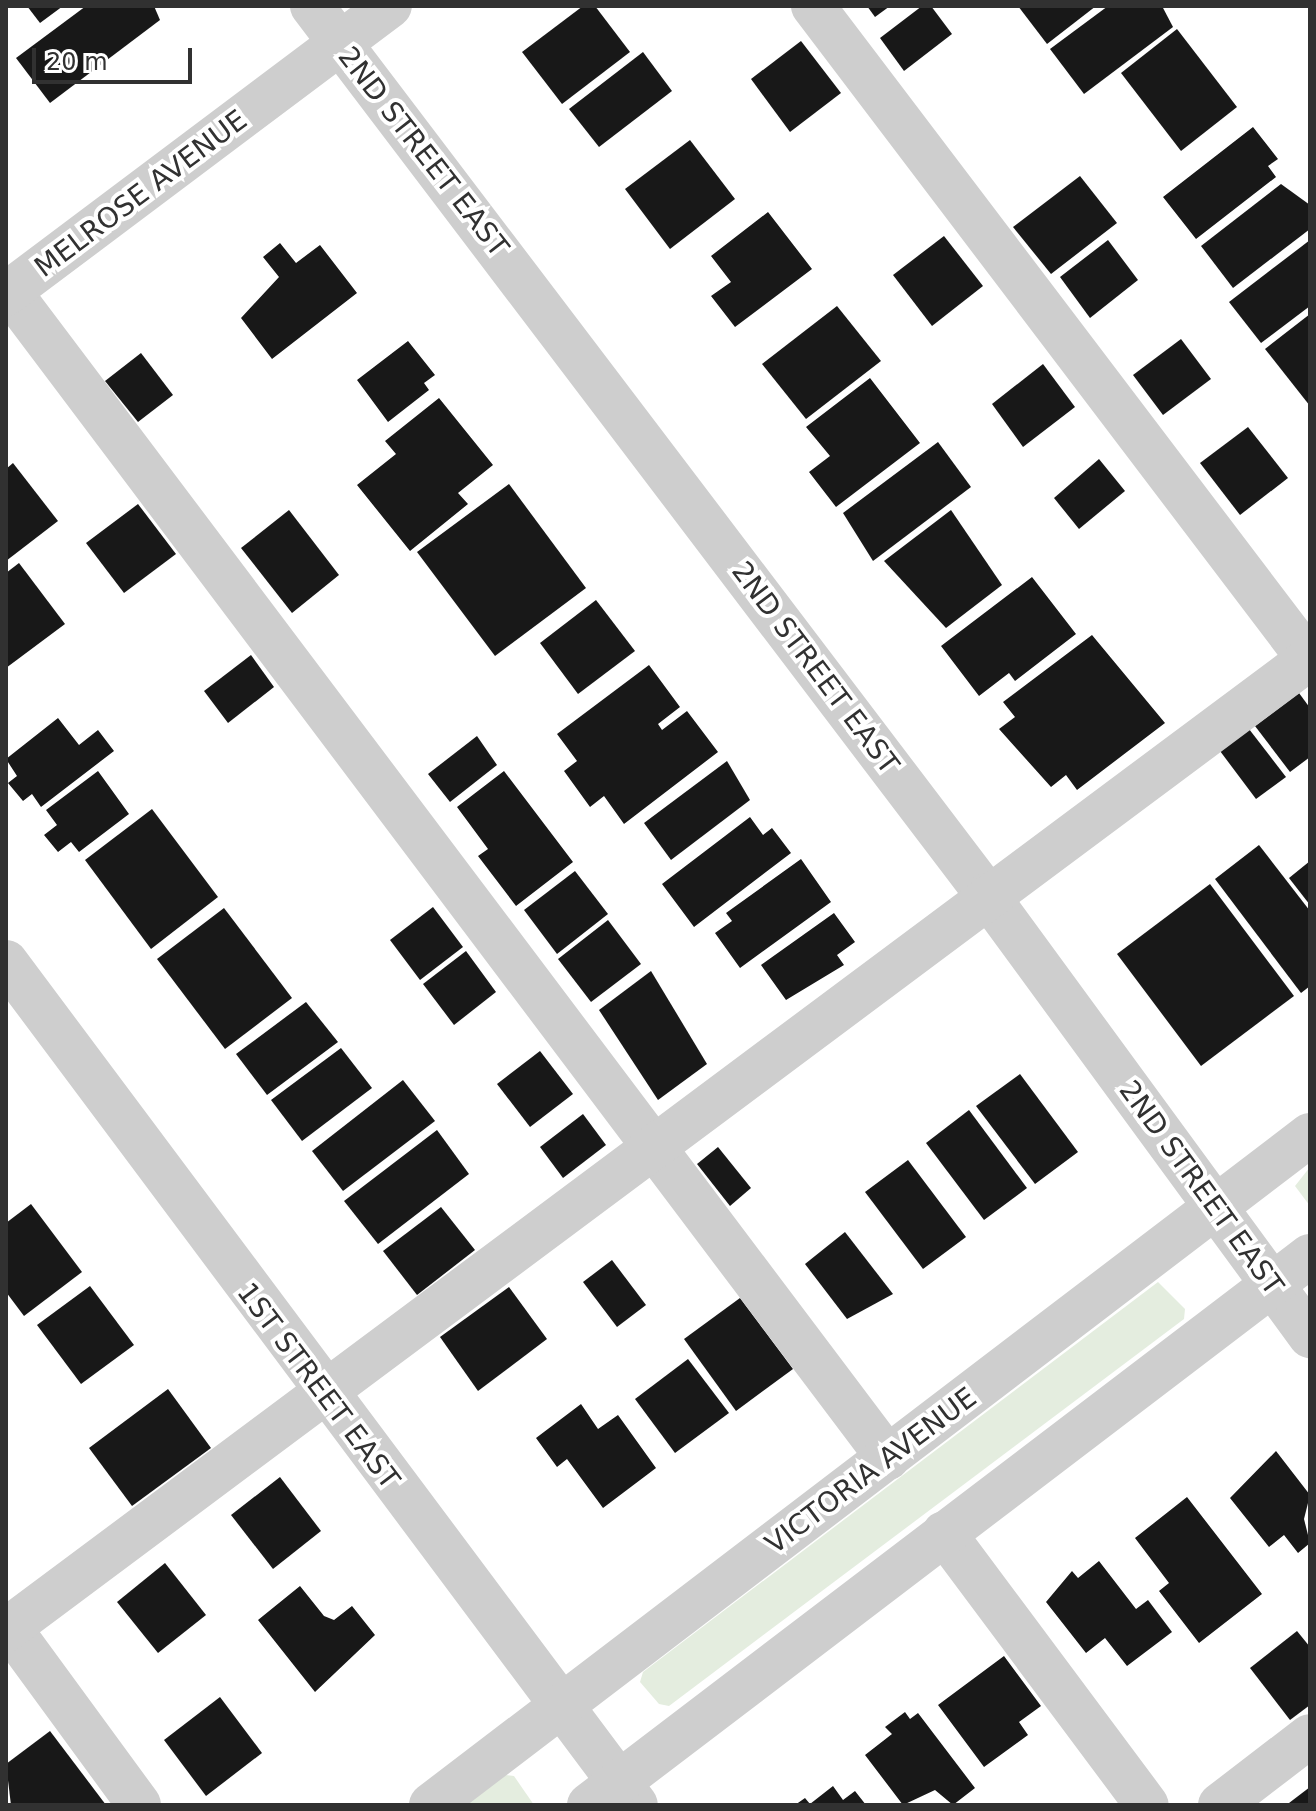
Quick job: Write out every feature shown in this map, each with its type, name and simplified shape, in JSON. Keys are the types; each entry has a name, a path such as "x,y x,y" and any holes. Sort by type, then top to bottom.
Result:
{"street":[{"name":"2ND STREET EAST","path":"312,6 987,895 1310,1336"},
{"name":"MELROSE AVENUE","path":"7,291 390,6"},
{"path":"139,1805 7,1627 323,1394 651,1143 1310,659 813,6"},
{"path":"7,291 888,1458"},
{"name":"1ST STREET EAST","path":"6,962 323,1394 560,1708 615,1797"},
{"name":"VICTORIA AVENUE","path":"431,1805 1310,1135"},
{"path":"615,1797 944,1533 1310,1256"},
{"path":"944,1533 1147,1805"},
{"path":"1220,1805 1310,1736"}],"shaded area":[{"path":"1310,1167 1310,1206 1295,1186"},
{"path":"1158,1282 1185,1309 1184,1319 669,1706 659,1704 640,1682 643,1672"},
{"path":"505,1775 514,1776 534,1805 466,1805"}],"building":[{"path":"27,6 63,6 40,23"},
{"path":"86,6 154,6 160,20 50,103 16,58"},
{"path":"583,6 595,6 630,52 562,104 522,52"},
{"path":"867,6 890,6 875,17"},
{"path":"922,6 931,6 952,34 904,71 880,38"},
{"path":"1018,6 1096,6 1047,44"},
{"path":"1108,6 1162,6 1173,27 1084,94 1050,49"},
{"path":"1177,29 1237,107 1181,151 1121,73"},
{"path":"801,41 841,93 790,132 751,79"},
{"path":"643,52 672,91 599,147 569,109"},
{"path":"1253,127 1278,159 1268,166 1276,177 1196,239 1163,197"},
{"path":"690,140 735,199 670,249 625,189"},
{"path":"1080,176 1117,223 1051,274 1013,227"},
{"path":"1281,184 1310,205 1310,229 1233,288 1201,246"},
{"path":"768,212 812,269 735,327 711,296 731,282 711,256"},
{"path":"944,236 983,286 932,326 893,275"},
{"path":"1108,240 1138,280 1090,318 1060,277"},
{"path":"1310,240 1310,306 1261,343 1229,302"},
{"path":"280,243 296,263 320,245 357,293 272,359 241,318 279,277 263,257"},
{"path":"837,306 881,361 806,419 762,364"},
{"path":"1310,314 1310,406 1265,349"},
{"path":"1181,339 1211,379 1163,415 1133,375"},
{"path":"408,341 435,375 424,383 429,390 388,422 357,380"},
{"path":"141,353 173,395 138,422 105,381"},
{"path":"1043,364 1075,407 1023,447 992,404"},
{"path":"870,378 920,443 836,507 809,472 830,456 806,427"},
{"path":"439,398 493,465 458,493 468,504 410,551 357,485 396,454 385,441"},
{"path":"1248,427 1288,478 1240,515 1200,463"},
{"path":"938,442 971,487 873,561 843,513"},
{"path":"1099,459 1125,491 1079,529 1054,498"},
{"path":"13,463 58,521 6,561 6,469"},
{"path":"509,484 586,588 495,656 417,552"},
{"path":"138,504 176,554 124,593 86,543"},
{"path":"289,510 339,575 292,613 241,548"},
{"path":"951,510 1002,585 946,628 884,561"},
{"path":"19,563 65,624 6,668 6,573"},
{"path":"1032,577 1076,634 1015,681 1009,673 979,696 941,646"},
{"path":"596,600 635,651 578,694 540,643"},
{"path":"1092,635 1165,723 1077,790 1066,775 1051,787 999,729 1015,717 1003,702"},
{"path":"251,655 274,687 228,723 204,691"},
{"path":"649,665 680,707 658,724 662,730 687,711 718,752 624,824 604,796 590,807 564,771 577,761 557,734"},
{"path":"1299,693 1310,708 1310,757 1290,772 1255,726"},
{"path":"58,718 79,745 98,730 114,751 41,807 32,794 23,801 8,783 17,776 6,759"},
{"path":"1249,729 1286,777 1256,799 1220,751"},
{"path":"477,736 497,765 450,802 428,774"},
{"path":"727,761 750,800 671,860 644,823"},
{"path":"98,771 129,814 79,852 71,842 58,852 44,835 57,825 46,810"},
{"path":"504,771 573,862 516,906 478,856 488,849 457,807"},
{"path":"152,809 218,897 151,949 85,860"},
{"path":"750,817 763,835 772,828 791,853 694,927 662,884"},
{"path":"1259,845 1310,911 1310,986 1301,993 1215,879"},
{"path":"801,859 831,902 740,968 715,933 732,921 726,913"},
{"path":"1310,861 1310,905 1289,878"},
{"path":"575,871 608,914 557,954 524,910"},
{"path":"1210,884 1294,996 1201,1066 1117,954"},
{"path":"433,907 463,947 420,980 390,940"},
{"path":"224,908 292,998 225,1049 157,959"},
{"path":"834,913 855,942 837,955 844,965 786,1000 761,965"},
{"path":"608,920 641,964 591,1002 558,959"},
{"path":"466,951 496,992 454,1025 423,984"},
{"path":"651,971 707,1064 658,1100 599,1010"},
{"path":"306,1002 338,1042 267,1095 236,1054"},
{"path":"341,1048 372,1088 302,1141 271,1100"},
{"path":"540,1051 573,1094 530,1127 497,1084"},
{"path":"1020,1074 1078,1152 1035,1184 976,1106"},
{"path":"403,1080 435,1121 343,1191 312,1151"},
{"path":"969,1110 1027,1188 984,1220 926,1143"},
{"path":"583,1114 606,1145 563,1178 540,1147"},
{"path":"437,1130 469,1174 378,1244 344,1201"},
{"path":"718,1147 751,1188 730,1206 697,1164"},
{"path":"908,1160 966,1237 923,1269 865,1192"},
{"path":"31,1204 82,1272 24,1316 6,1292 6,1223"},
{"path":"441,1207 475,1250 417,1295 383,1251"},
{"path":"845,1232 893,1294 847,1319 805,1264"},
{"path":"612,1260 646,1305 617,1327 583,1282"},
{"path":"90,1286 134,1345 81,1384 37,1325"},
{"path":"509,1287 547,1339 478,1391 440,1337"},
{"path":"740,1298 793,1369 736,1411 684,1339"},
{"path":"688,1359 729,1413 675,1453 635,1399"},
{"path":"168,1389 211,1448 132,1506 89,1448"},
{"path":"581,1404 598,1429 618,1415 656,1468 603,1508 567,1459 557,1467 536,1438"},
{"path":"1276,1451 1310,1495 1304,1519 1310,1543 1298,1553 1284,1535 1269,1547 1230,1498"},
{"path":"280,1477 321,1531 273,1569 231,1515"},
{"path":"1187,1497 1262,1594 1199,1643 1159,1591 1169,1583 1135,1538"},
{"path":"1099,1561 1136,1609 1148,1600 1172,1632 1127,1666 1105,1638 1086,1653 1046,1602 1072,1571 1078,1578"},
{"path":"165,1563 206,1615 158,1653 117,1602"},
{"path":"300,1586 324,1616 334,1620 352,1606 375,1635 315,1692 258,1620"},
{"path":"1297,1631 1310,1647 1310,1705 1290,1720 1250,1668"},
{"path":"1004,1656 1041,1706 1019,1722 1028,1735 984,1767 938,1705"},
{"path":"220,1697 262,1753 206,1796 164,1740"},
{"path":"905,1712 910,1719 918,1713 975,1788 953,1805 935,1790 903,1805 865,1755 892,1734 885,1727"},
{"path":"50,1731 106,1805 11,1805 6,1764"},
{"path":"833,1786 843,1800 855,1791 866,1805 795,1805 805,1798 810,1804"},
{"path":"1310,1787 1310,1805 1290,1805 1289,1803"}]}
